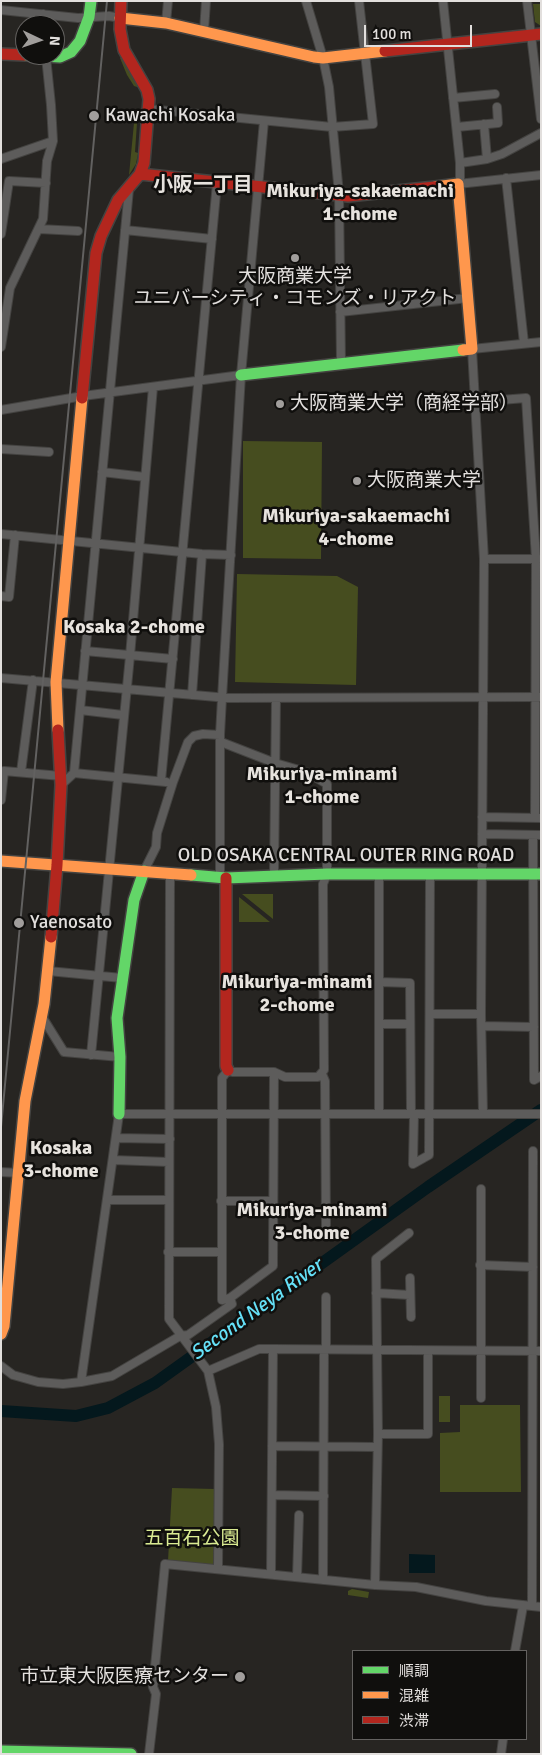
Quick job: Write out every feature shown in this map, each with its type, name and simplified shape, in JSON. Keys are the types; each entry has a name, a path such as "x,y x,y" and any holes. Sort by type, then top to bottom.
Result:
{"street":[{"path":"65,55 71,52 80,41 89,17 91,1"},
{"path":"1,1334 4,1326 25,1101 48,971 57,865 61,781 56,682 96,253 118,200 140,174 144,163 149,99 147,90 124,50 120,18 121,1"},
{"path":"166,23 168,1"},
{"path":"204,31 206,1"},
{"path":"306,1 329,87 340,194 341,364"},
{"path":"148,109 332,126 373,124 359,1"},
{"path":"443,1 460,163 460,179 458,184 472,349 484,559 482,697 483,1114"},
{"path":"528,1 536,35 541,119"},
{"path":"1,10 78,18 120,18 166,23 322,58 536,35"},
{"path":"1,54 15,55"},
{"path":"1,347 10,288 43,219 47,161 53,141 51,105 43,65"},
{"path":"453,98 495,94"},
{"path":"456,127 498,123 497,107"},
{"path":"264,121 241,375 222,698 223,878 228,1070 222,1078 222,1300 230,1298 273,1266 274,1072"},
{"path":"484,124 487,159"},
{"path":"460,163 487,159 520,146 541,133"},
{"path":"1,159 53,141"},
{"path":"140,174 348,196 541,174"},
{"path":"506,178 524,343"},
{"path":"1,234 9,181 46,183"},
{"path":"161,781 217,183"},
{"path":"74,772 130,185"},
{"path":"39,229 78,231"},
{"path":"125,230 212,238"},
{"path":"1,287 10,288"},
{"path":"340,312 468,298"},
{"path":"1,410 82,396 198,380 541,342"},
{"path":"91,1055 130,656 153,387"},
{"path":"475,402 526,398 538,559 538,818 482,818"},
{"path":"1,449 49,452"},
{"path":"102,472 145,477"},
{"path":"532,484 541,484"},
{"path":"1,534 202,554 230,555"},
{"path":"1,596 9,597 15,535"},
{"path":"192,694 202,554"},
{"path":"484,559 538,559"},
{"path":"85,651 172,659"},
{"path":"1,678 222,698 538,697"},
{"path":"22,772 33,680"},
{"path":"274,878 276,698"},
{"path":"80,710 123,715"},
{"path":"81,1382 120,1114 120,1057 117,1018 134,900 144,871 156,847 157,833 188,742 194,736 203,734 221,738 275,763 306,772 327,784 326,874 324,884 324,1070 318,1077 285,1077 274,1072 233,1072 228,1070"},
{"path":"1,800 4,771 22,772 61,781 74,772 173,782"},
{"path":"482,834 537,835 537,994 534,1080 541,1076"},
{"name":"OLD OSAKA CENTRAL OUTER RING ROAD","path":"1,861 223,878 274,878 326,874 537,874"},
{"path":"170,874 169,1319 208,1371 216,1407 219,1444 218,1569"},
{"path":"378,1114 379,875"},
{"path":"379,982 410,982 413,1164 429,1155 430,875"},
{"path":"48,971 122,978"},
{"path":"430,1014 482,1014"},
{"path":"41,1015 64,1052 120,1057"},
{"path":"379,1024 410,1024"},
{"path":"482,1026 536,1025"},
{"path":"322,1074 325,1081 326,1227"},
{"path":"120,1114 541,1114"},
{"path":"116,1138 170,1139"},
{"path":"532,1606 532,1529 537,1483 537,1351 533,1267 534,1151"},
{"path":"113,1160 169,1162"},
{"path":"1,1172 19,1173"},
{"path":"481,1189 481,1398"},
{"path":"107,1200 169,1200"},
{"path":"221,1200 273,1201"},
{"path":"375,1585 378,1446 376,1259 409,1233"},
{"path":"168,1252 221,1252"},
{"path":"480,1265 533,1267"},
{"path":"410,1278 411,1317"},
{"path":"376,1293 410,1295"},
{"path":"323,1580 326,1297"},
{"path":"1,1366 14,1375 38,1382 81,1382 112,1376 183,1339 232,1304 230,1298"},
{"path":"208,1371 258,1349 537,1351"},
{"path":"271,1574 273,1349"},
{"path":"378,1434 428,1434 428,1351"},
{"path":"272,1446 378,1446"},
{"path":"272,1495 324,1496"},
{"path":"297,1577 299,1515"},
{"path":"532,1529 541,1529"},
{"path":"149,1754 156,1694 153,1687 165,1564 375,1585 416,1587 486,1601 541,1607"},
{"path":"516,1650 523,1606"},
{"path":"501,1754 503,1740"},
{"path":"1,1752 132,1754"}],"green space":[{"path":"533,4 541,4 541,26 535,22"},
{"path":"123,57 137,87 134,86 127,75 120,58"},
{"path":"133,113 133,118 137,123 135,152 138,153 136,164 129,175 134,123 131,115"},
{"path":"243,441 322,442 321,559 243,558"},
{"path":"237,574 337,576 358,587 356,685 235,682"},
{"path":"242,894 273,894 273,919"},
{"path":"239,897 270,922 239,922"},
{"path":"439,1396 450,1396 450,1422 439,1422"},
{"path":"460,1405 520,1405 521,1492 440,1492 440,1433 460,1432"},
{"name":"五百石公園","path":"172,1488 215,1489 216,1562 213,1565 168,1561"},
{"path":"352,1589 369,1592 368,1598 348,1595 348,1591"}],"shaded area":[{"path":"409,1554 435,1555 435,1573 409,1573"}],"waterway":[{"name":"Second Neya River","path":"1,1411 76,1416 108,1408 155,1383 428,1187 541,1110"}],"railway":[{"path":"1,1127 107,1"}],"traffic: fast":[{"path":"65,55 71,52 80,41 89,17 91,1"},
{"path":"241,375 463,350"},
{"path":"119,1114 120,1057 117,1018 134,900 144,871"},
{"path":"191,875 226,878 327,874 541,874"},
{"path":"1,1751 131,1754"}],"traffic: slow":[{"path":"120,18 166,23 314,57 323,58 385,51"},
{"path":"435,187 458,184 472,349 463,350"},
{"path":"58,730 56,682 82,398"},
{"path":"1,861 191,875"},
{"path":"1,1334 4,1326 25,1101 44,1004 51,937"}],"traffic: jam":[{"path":"82,398 96,253 101,236 118,200 140,174 144,163 149,99 147,90 124,50 120,29 121,1"},
{"path":"385,51 541,34"},
{"path":"1,54 15,55"},
{"path":"140,174 348,196 435,187"},
{"path":"51,937 61,785 58,730"},
{"path":"226,878 226,1066 228,1070"}],"place":[{"name":"Kawachi Kosaka","path":"94,116"},
{"name":"大阪商業大学 ユニバーシティ・コモンズ・リアクト","path":"295,258"},
{"name":"大阪商業大学（商経学部）","path":"280,404"},
{"name":"大阪商業大学","path":"357,481"},
{"name":"Yaenosato","path":"19,923"},
{"name":"市立東大阪医療センター","path":"240,1677"}],"district":[{"name":"小阪一丁目","path":"203,186"},
{"name":"Mikuriya-sakaemachi 1-chome","path":"360,204"},
{"name":"Mikuriya-sakaemachi 4-chome","path":"356,528"},
{"name":"Kosaka 2-chome","path":"134,628"},
{"name":"Mikuriya-minami 1-chome","path":"322,786"},
{"name":"Mikuriya-minami 2-chome","path":"297,994"},
{"name":"Kosaka 3-chome","path":"61,1160"},
{"name":"Mikuriya-minami 3-chome","path":"312,1222"}]}
